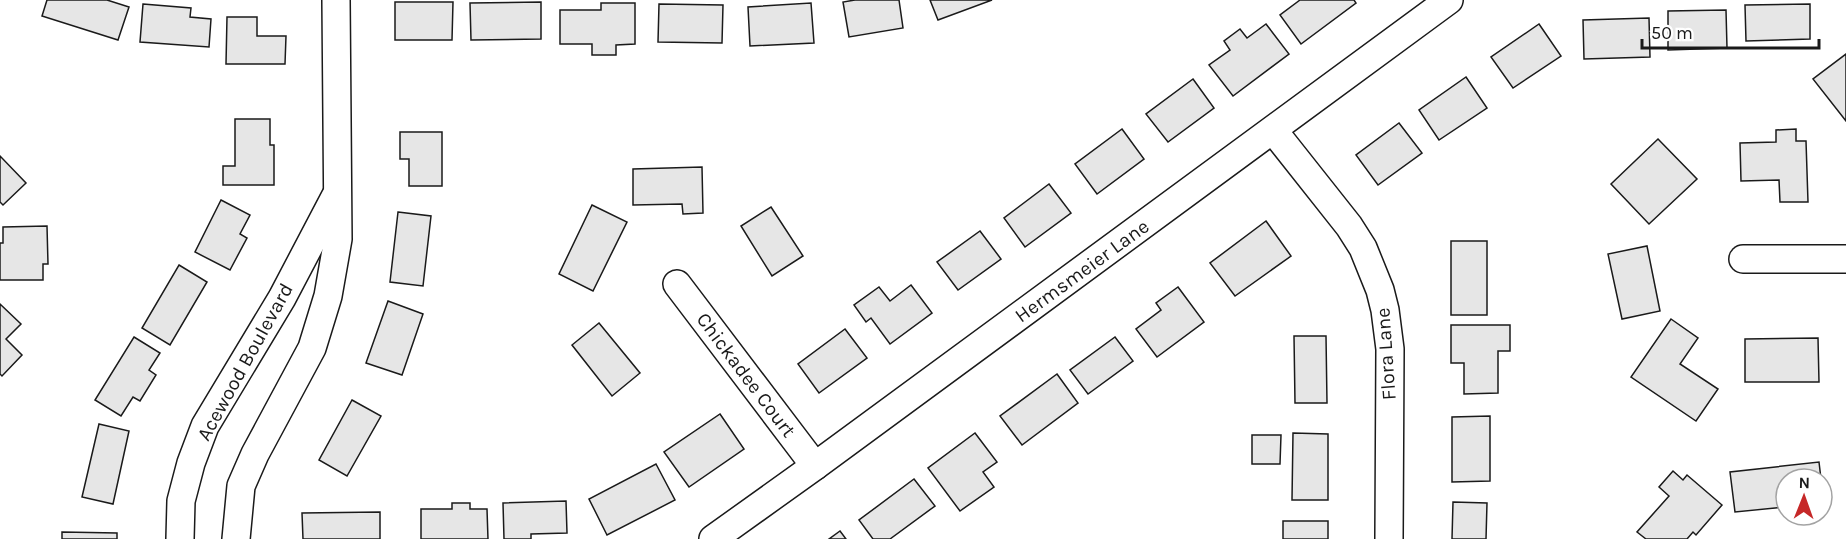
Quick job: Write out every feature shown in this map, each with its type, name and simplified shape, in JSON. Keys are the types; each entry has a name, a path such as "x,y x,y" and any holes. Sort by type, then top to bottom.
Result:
{"street":[{"name":"Acewood Boulevard","path":"236,539 241,486 255,454 312,348 328,296 338,239 336,0"},
{"name":"Hermsmeier Lane","path":"713,539 1449,0"},
{"name":"Flora Lane","path":"1273,130 1363,248 1380,290 1390,350 1389,539"},
{"name":"Acewood Boulevard","path":"180,539 181,501 191,463 205,426 282,298 337,194"},
{"path":"1743,259 1846,259"},
{"name":"Chickadee Court","path":"677,284 815,466"}],"building":[{"path":"47,0 107,0 129,7 118,40 42,16"},
{"path":"899,0 903,28 849,37 843,2"},
{"path":"930,0 992,0 938,20"},
{"path":"1300,0 1354,0 1356,3 1301,44 1280,15"},
{"path":"395,2 453,2 452,40 395,40"},
{"path":"541,2 541,39 471,40 470,3"},
{"path":"601,3 635,3 635,44 616,45 616,55 592,55 592,44 560,44 560,10 601,10"},
{"path":"811,3 814,43 750,46 748,7"},
{"path":"143,4 191,8 190,17 211,19 209,47 140,42"},
{"path":"659,4 723,5 722,43 658,42"},
{"path":"1810,4 1810,39 1746,41 1745,5"},
{"path":"1726,10 1727,48 1668,50 1668,11"},
{"path":"227,17 257,17 257,36 286,36 285,64 226,64"},
{"path":"1649,18 1650,57 1584,59 1583,20"},
{"path":"1266,24 1289,54 1233,96 1209,65 1230,50 1224,41 1240,29 1247,38"},
{"path":"1539,24 1561,56 1513,88 1491,57"},
{"path":"1846,54 1846,121 1813,79"},
{"path":"1466,77 1487,108 1439,140 1419,110"},
{"path":"1193,79 1214,108 1168,142 1146,114"},
{"path":"235,119 270,119 270,145 274,145 274,185 223,185 223,166 235,166"},
{"path":"1399,123 1422,153 1378,185 1356,155"},
{"path":"1122,129 1144,159 1097,194 1075,164"},
{"path":"1796,129 1796,141 1806,141 1808,202 1780,202 1779,180 1741,181 1740,143 1776,142 1776,130"},
{"path":"400,132 442,132 442,186 409,186 409,159 400,159"},
{"path":"1658,139 1697,179 1649,224 1611,184"},
{"path":"0,156 26,183 3,205 0,202"},
{"path":"702,167 703,213 683,214 682,204 633,205 633,169"},
{"path":"1049,184 1071,213 1025,247 1004,218"},
{"path":"221,200 250,215 240,234 247,238 230,270 195,252"},
{"path":"592,205 627,222 593,291 559,274"},
{"path":"771,207 803,256 772,276 741,226"},
{"path":"398,212 431,216 423,286 390,282"},
{"path":"1266,221 1291,256 1235,296 1210,263"},
{"path":"47,226 48,264 43,264 43,280 0,280 0,243 3,243 3,227"},
{"path":"980,231 1001,259 958,290 937,262"},
{"path":"1451,241 1487,241 1487,315 1451,315"},
{"path":"1647,246 1660,311 1622,319 1608,254"},
{"path":"179,265 207,282 170,345 142,328"},
{"path":"911,285 932,313 890,344 871,318 866,322 854,305 879,287 890,301"},
{"path":"1178,287 1204,322 1157,357 1136,329 1161,310 1156,303"},
{"path":"388,301 423,314 402,375 366,363"},
{"path":"0,304 21,324 6,339 22,355 2,376 0,374"},
{"path":"1671,319 1698,338 1680,364 1718,389 1696,421 1631,377"},
{"path":"599,323 640,373 612,396 572,345"},
{"path":"1451,325 1510,325 1510,351 1498,351 1498,393 1464,394 1464,363 1451,363"},
{"path":"845,329 867,358 819,393 798,364"},
{"path":"1294,336 1326,336 1327,403 1295,403"},
{"path":"134,337 160,353 149,370 156,375 140,401 133,397 121,416 95,400"},
{"path":"1115,337 1133,361 1088,394 1070,370"},
{"path":"1818,338 1819,382 1745,382 1745,339"},
{"path":"1057,374 1078,403 1022,445 1000,416"},
{"path":"352,400 381,416 347,476 319,460"},
{"path":"720,414 744,449 689,487 664,452"},
{"path":"1490,416 1490,481 1452,482 1452,417"},
{"path":"99,424 129,431 113,504 82,497"},
{"path":"975,433 997,462 983,472 994,487 960,511 928,468"},
{"path":"1293,433 1328,434 1328,500 1292,500"},
{"path":"1252,435 1281,435 1280,464 1252,464"},
{"path":"1819,462 1820,467 1774,467"},
{"path":"656,464 675,500 607,535 589,499"},
{"path":"1774,467 1774,508 1735,512 1730,472"},
{"path":"1673,471 1683,480 1687,475 1722,505 1696,535 1693,532 1687,539 1646,539 1637,532 1669,496 1659,487"},
{"path":"914,479 935,506 890,539 873,539 859,520"},
{"path":"566,501 567,533 531,534 531,539 504,539 503,503"},
{"path":"1453,502 1487,503 1486,539 1452,539"},
{"path":"452,503 470,503 470,509 487,509 488,539 421,539 421,509 452,509"},
{"path":"380,512 380,539 303,539 302,513"},
{"path":"1283,521 1328,521 1328,539 1283,539"},
{"path":"840,531 846,539 829,539"},
{"path":"62,532 117,533 117,539 62,539"}]}
